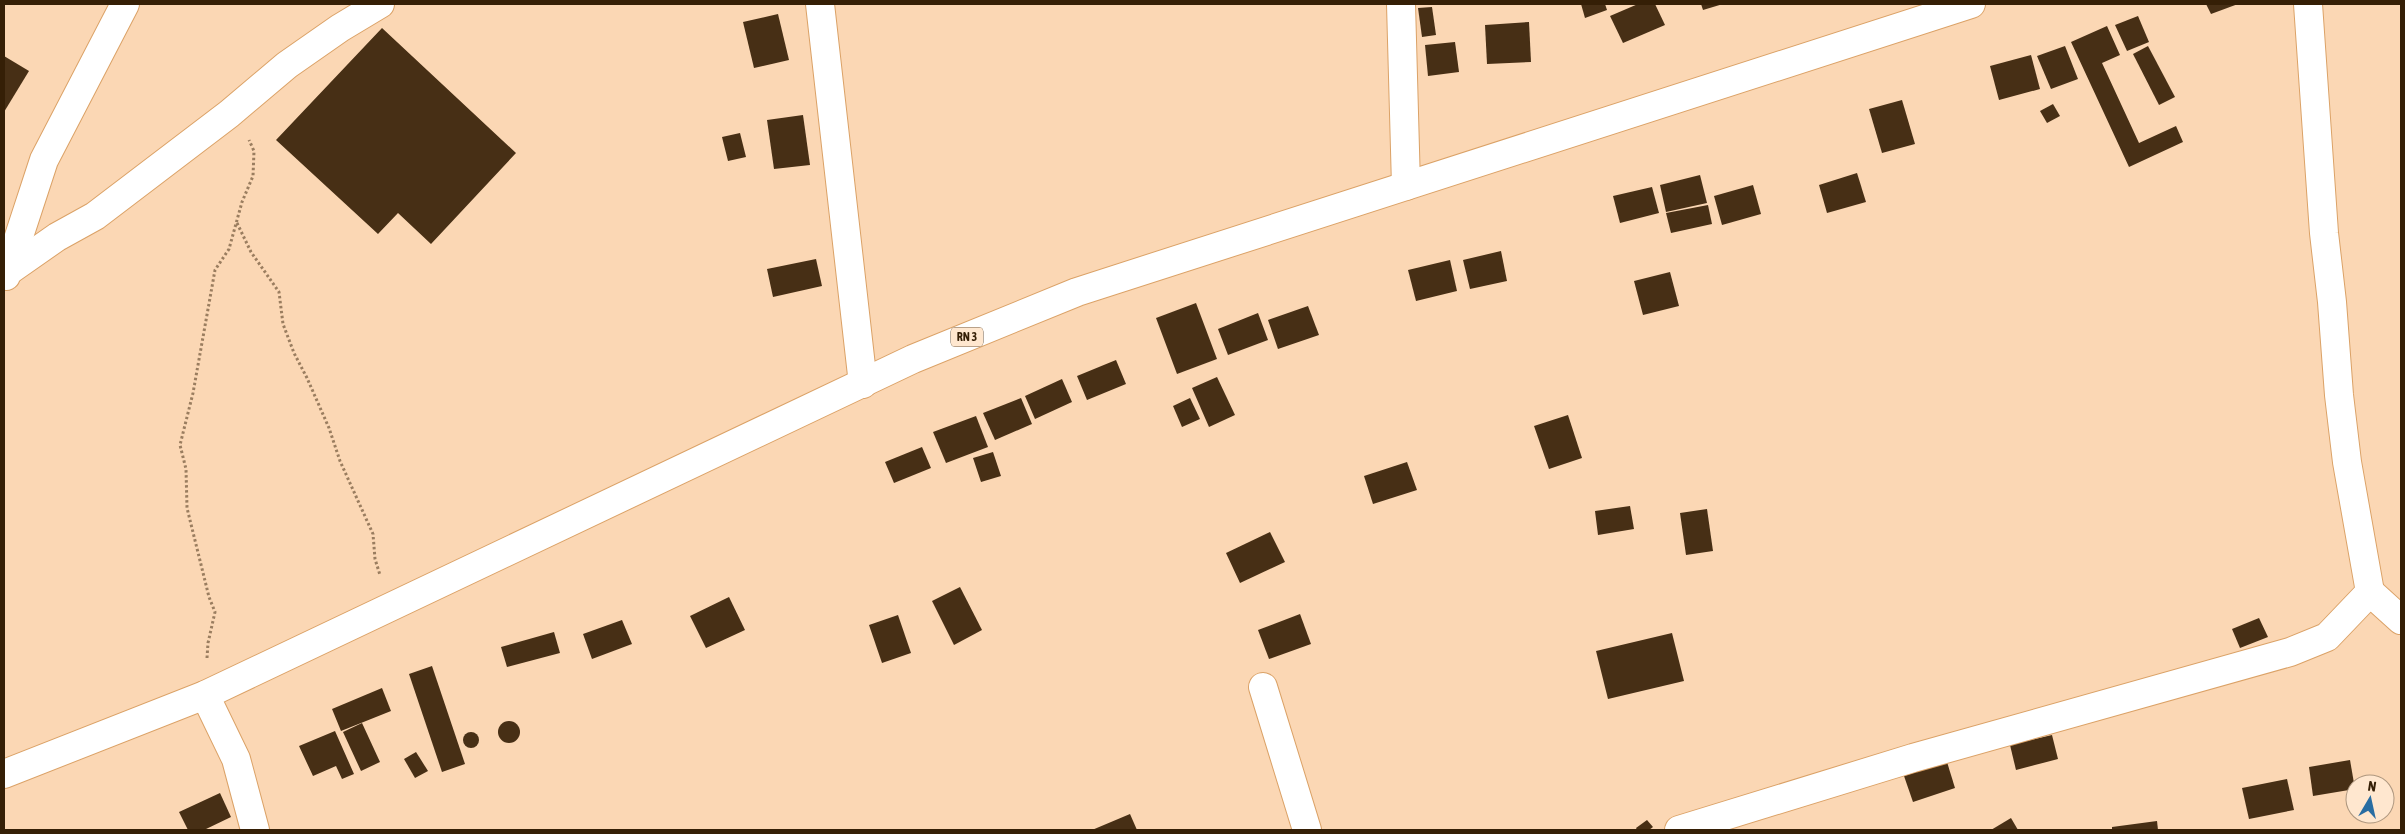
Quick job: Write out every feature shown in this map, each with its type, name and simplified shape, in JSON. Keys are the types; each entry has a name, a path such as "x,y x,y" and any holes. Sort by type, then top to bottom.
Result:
{"main road":[{"path":"5,277 44,160 124,4"},
{"path":"5,277 57,237 95,216 239,106 287,65 340,28 380,4"},
{"path":"820,4 863,384"},
{"path":"1401,4 1406,186"},
{"name":"RN 3","path":"4,774 206,695 913,360 1077,292 1971,4"},
{"path":"2308,4 2324,233 2346,462 2370,592 2401,620"},
{"path":"1679,830 1913,758 2290,652 2327,637 2370,592"},
{"path":"1263,687 1307,830"},
{"path":"206,695 236,758 255,830"}],"path":[{"path":"206,695 208,643 216,612 209,597 187,508 186,468 180,445 193,393 215,270 229,249 253,176 254,151 247,136 239,106"},
{"path":"236,223 251,252 279,292 283,324 294,353 373,534 375,559 389,608"}],"building":[{"path":"1581,4 1605,4 1607,10 1585,18"},
{"path":"1638,4 1655,4 1665,25 1623,43 1610,16"},
{"path":"1701,4 1723,4 1703,10"},
{"path":"2206,4 2238,4 2211,14"},
{"path":"1432,7 1436,35 1422,37 1418,8"},
{"path":"778,14 789,60 754,68 743,22"},
{"path":"2138,16 2149,42 2127,51 2115,25"},
{"path":"1529,22 1531,62 1487,64 1485,25"},
{"path":"2107,26 2120,55 2102,63 2139,143 2176,126 2183,142 2129,167 2071,42"},
{"path":"382,28 516,153 431,244 398,213 378,234 276,140"},
{"path":"1455,42 1459,72 1428,76 1425,45"},
{"path":"2065,46 2078,79 2051,89 2037,56"},
{"path":"2148,46 2175,97 2159,105 2133,54"},
{"path":"2031,55 2040,89 1999,100 1990,66"},
{"path":"4,56 29,71 4,112"},
{"path":"1902,100 1915,144 1882,153 1869,109"},
{"path":"2053,104 2060,116 2047,123 2040,111"},
{"path":"803,115 810,165 774,169 767,120"},
{"path":"740,133 746,157 728,161 722,137"},
{"path":"1857,173 1866,202 1827,213 1819,185"},
{"path":"1700,175 1707,203 1666,212 1660,185"},
{"path":"1753,185 1761,214 1722,225 1714,196"},
{"path":"1652,187 1659,213 1620,223 1613,196"},
{"path":"1708,205 1712,224 1671,233 1666,213"},
{"path":"1501,251 1507,281 1470,289 1463,260"},
{"path":"816,259 822,286 773,297 767,269"},
{"path":"1450,260 1457,291 1416,301 1408,270"},
{"path":"1670,272 1679,306 1643,315 1634,281"},
{"path":"1196,303 1217,359 1177,374 1156,318"},
{"path":"1308,306 1319,335 1278,349 1268,320"},
{"path":"1258,313 1268,340 1228,355 1218,329"},
{"path":"1116,360 1126,384 1087,400 1077,376"},
{"path":"1217,377 1235,415 1209,427 1192,388"},
{"path":"1062,379 1072,402 1035,419 1025,396"},
{"path":"1021,398 1032,424 995,440 983,413"},
{"path":"1190,398 1200,419 1182,427 1173,406"},
{"path":"1568,415 1582,458 1549,469 1534,426"},
{"path":"976,416 988,447 946,463 933,432"},
{"path":"922,447 931,468 894,483 885,462"},
{"path":"993,452 1001,476 981,482 973,458"},
{"path":"1407,462 1417,490 1373,504 1364,476"},
{"path":"1630,506 1634,529 1598,535 1595,511"},
{"path":"1707,509 1713,551 1686,555 1680,513"},
{"path":"1270,532 1285,562 1240,583 1226,553"},
{"path":"960,587 982,630 954,645 932,601"},
{"path":"729,597 745,630 706,648 690,616"},
{"path":"1300,614 1311,644 1269,659 1258,630"},
{"path":"898,615 911,653 882,663 869,625"},
{"path":"2259,618 2268,637 2240,648 2232,629"},
{"path":"622,620 632,644 592,659 583,634"},
{"path":"554,632 560,653 507,667 501,647"},
{"path":"1672,633 1684,681 1608,699 1596,651"},
{"path":"432,666 465,764 442,772 409,674"},
{"path":"382,688 391,711 341,731 332,709"},
{"path":"509,721 517,724 520,732 517,740 509,743 501,740 498,732 501,724"},
{"path":"362,723 380,762 361,771 343,732"},
{"path":"335,731 354,774 342,779 336,766 313,776 299,746"},
{"path":"471,732 479,740 471,748 463,740"},
{"path":"2052,735 2058,759 2016,770 2010,745"},
{"path":"416,752 428,771 415,778 404,759"},
{"path":"2350,760 2352,774 2345,774 2345,791 2313,796 2309,767"},
{"path":"1947,762 1955,788 1913,802 1904,776"},
{"path":"2287,779 2294,810 2249,819 2242,788"},
{"path":"220,793 231,817 204,830 188,830 179,812"},
{"path":"1130,814 1137,830 1092,830"},
{"path":"2011,818 2018,830 1991,830"},
{"path":"1647,820 1653,827 1649,830 1637,830 1636,828"},
{"path":"2157,821 2158,830 2112,830 2112,827"}]}
